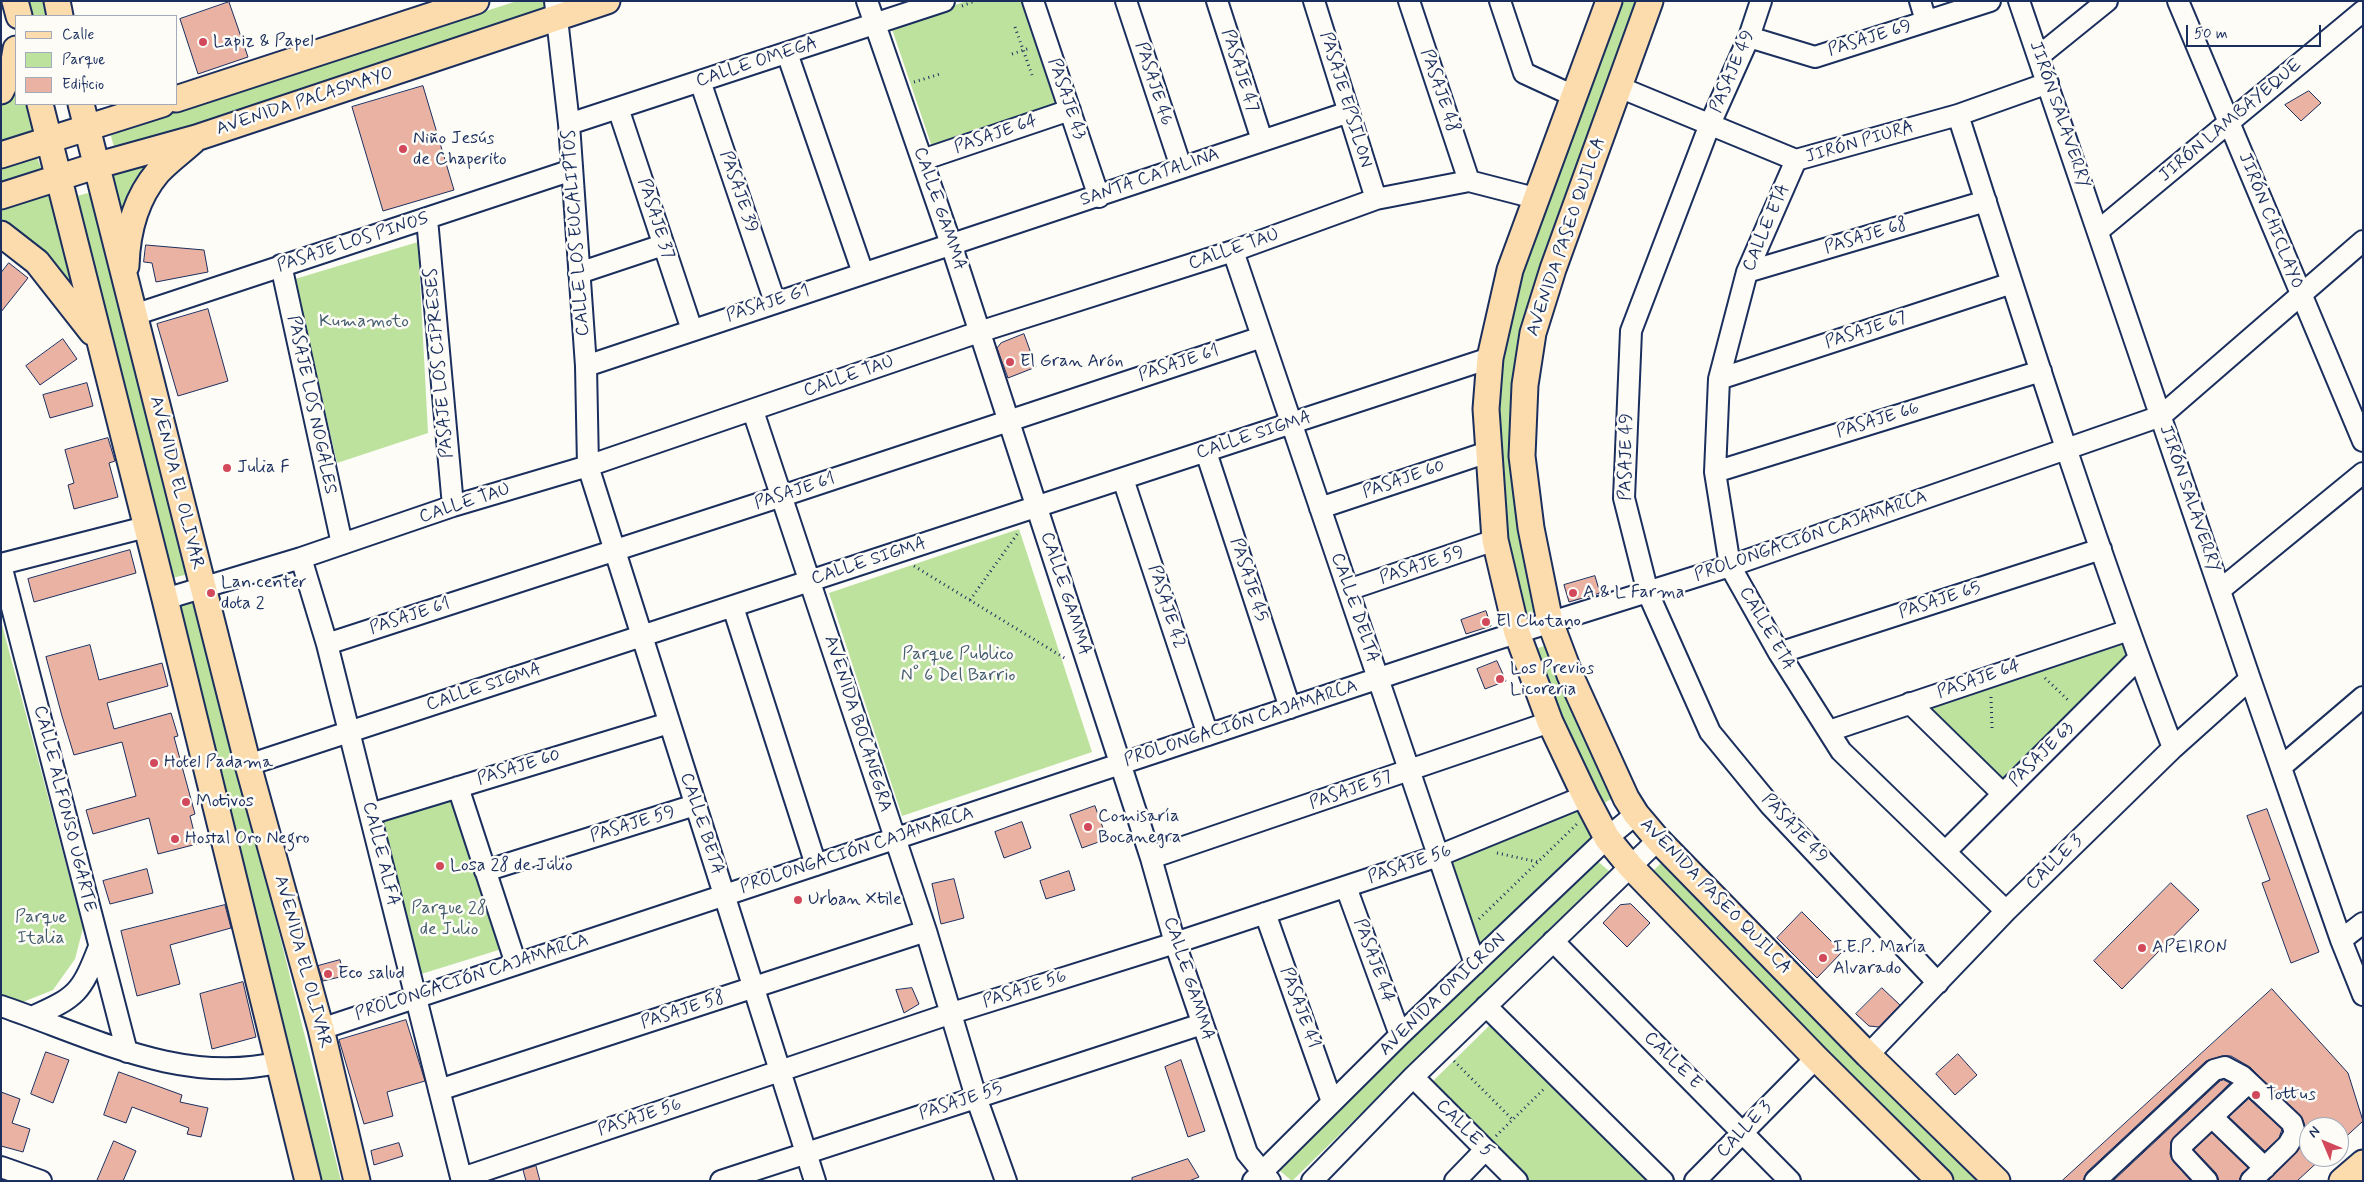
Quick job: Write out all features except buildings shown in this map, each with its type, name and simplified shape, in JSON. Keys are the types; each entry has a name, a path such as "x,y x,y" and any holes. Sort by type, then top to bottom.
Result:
{"main road":[{"path":"15,1 19,15"},
{"path":"57,1 60,15"},
{"path":"178,98 476,1"},
{"name":"AVENIDA PACASMAYO","path":"1,196 96,166 196,138 556,9 607,1"},
{"path":"1609,1 1510,270 1490,358 1486,402 1495,540 1517,633 1550,722 1607,838 1630,866 1816,1058 1940,1181"},
{"name":"AVENIDA PASEO QUILCA","path":"1650,1 1553,269 1533,333 1526,385 1522,456 1525,493 1550,622 1578,693 1626,798 1636,814 1658,840 1868,1055 1997,1181"},
{"path":"1,90 13,67 15,55"},
{"path":"40,105 165,599 308,1181"},
{"name":"AVENIDA EL OLIVAR","path":"81,105 248,766 321,1029 357,1181"},
{"path":"1,155 159,105"},
{"path":"126,288 127,255 132,225 139,201 158,172 196,138"},
{"path":"1,234 37,262 99,341"},
{"path":"2342,1181 2363,1163"}],"street":[{"name":"CALLE GAMMA","path":"867,1 951,244 1151,858 1175,943 1202,1024 1246,1153 1262,1178"},
{"name":"CALLE OMEGA","path":"570,124 944,1"},
{"name":"PASAJE 43","path":"1033,1 1099,197"},
{"name":"PASAJE 46","path":"1126,1 1181,167"},
{"name":"PASAJE 47","path":"1217,1 1262,140"},
{"name":"PASAJE EPSILON","path":"1314,1 1376,199"},
{"name":"PASAJE 48","path":"1409,1 1470,181"},
{"name":"PASAJE 49","path":"1761,1 1749,37 1710,124 1631,331 1624,498 1648,593 1710,732 1770,805 1938,983"},
{"path":"1920,1 1926,22"},
{"name":"PASAJE 69","path":"1749,37 1814,57 1990,1"},
{"name":"JIRÓN SALAVERRY","path":"2019,1 2250,679 2341,940 2363,995"},
{"path":"2039,56 2107,1"},
{"name":"JIRÓN CHICLAYO","path":"2178,1 2363,441"},
{"path":"1501,2 1524,73 1574,96"},
{"name":"CALLE LOS EUCALIPTOS","path":"556,9 570,124 586,366 588,466"},
{"name":"JIRÓN LAMBAYEQUE","path":"2098,231 2363,11"},
{"path":"787,53 863,273"},
{"name":"PASAJE 39","path":"700,81 775,302"},
{"name":"JIRÓN PIURA","path":"1619,87 1796,160 1958,115 2048,83"},
{"name":"PASAJE 37","path":"618,108 692,330"},
{"name":"PASAJE 64","path":"922,160 1070,110"},
{"name":"SANTA CATALINA","path":"951,244 1099,197 1181,167 1349,112"},
{"path":"1958,115 2101,550 2173,748"},
{"name":"CALLE ETA","path":"1796,160 1747,272 1719,378 1715,472 1730,566 1779,653 1841,751 2006,911"},
{"name":"PASAJE LOS PINOS","path":"134,315 572,170"},
{"name":"CALLE TAU","path":"165,599 301,558 453,506 588,466 979,332 1233,251 1376,199 1470,181 1535,198"},
{"name":"PASAJE 68","path":"1747,272 1986,201"},
{"name":"PASAJE LOS CIPRESES","path":"427,219 453,506"},
{"path":"2161,416 2363,241"},
{"name":"PASAJE G1","path":"586,366 951,244"},
{"path":"580,273 663,245"},
{"name":"CALLE DELTA","path":"1233,251 1475,964"},
{"name":"PASAJE LOS NOGALES","path":"281,265 342,544"},
{"name":"PASAJE 67","path":"1719,378 2012,282"},
{"name":"PASAJE 61","path":"327,644 1262,337"},
{"name":"CALLE SIGMA","path":"248,766 1490,358"},
{"name":"PASAJE 66","path":"1715,472 2041,371"},
{"name":"AVENIDA BOCANEGRA","path":"753,411 926,931 976,1098 1006,1181"},
{"name":"PROLONGACIÓN CAJAMARCA","path":"321,1029 1550,622 1730,566 2161,416"},
{"name":"PASAJE 45","path":"1206,452 1290,708"},
{"name":"PASAJE 60","path":"1320,508 1488,452"},
{"name":"CALLE BETA","path":"588,466 815,1181"},
{"path":"2220,590 2363,473"},
{"name":"PASAJE 42","path":"1123,479 1208,735"},
{"path":"1,565 146,526"},
{"name":"PASAJE 59","path":"1348,590 1495,540"},
{"name":"PASAJE 65","path":"1779,653 2101,550"},
{"name":"CALLE ALFA","path":"301,558 327,644 462,1179"},
{"name":"CALLE ALFONSO UGARTE","path":"1,565 127,1052"},
{"path":"733,607 816,866"},
{"name":"PASAJE 64","path":"1829,731 2129,630"},
{"name":"PASAJE 63","path":"1945,852 2139,658"},
{"name":"CALLE 3","path":"1868,1055 2006,911 2173,748 2250,679"},
{"path":"2281,767 2363,697"},
{"path":"1910,703 2003,794"},
{"name":"PASAJE 57","path":"1151,858 1550,722"},
{"name":"PASAJE 60","path":"370,814 669,723"},
{"path":"458,787 516,964"},
{"name":"PASAJE 56","path":"462,1179 952,1013 1175,943 1438,856 1585,796"},
{"name":"PASAJE 59","path":"486,871 695,805"},
{"name":"AVENIDA OMICRON","path":"1262,1178 1332,1102 1400,1035 1607,838 1636,814"},
{"path":"1312,1181 1441,1049 1658,840"},
{"name":"PASAJE 44","path":"1346,887 1400,1035"},
{"name":"PASAJE 41","path":"1265,913 1332,1102"},
{"path":"2341,940 2363,923"},
{"name":"PASAJE 58","path":"439,1090 926,931"},
{"name":"CALLE E","path":"1553,941 1744,1132 1790,1181"},
{"path":"32,1017 65,1002 86,981 100,947"},
{"path":"1,1006 127,1052 196,1068 257,1067 280,1062"},
{"path":"1486,1006 1662,1181"},
{"name":"PASAJE 55","path":"721,1181 1202,1024"},
{"name":"CALLE 3","path":"1695,1181 1816,1058"},
{"path":"2095,1181 2214,1070 2225,1067 2233,1070 2292,1123 2296,1133 2288,1145 2258,1174 2212,1117"},
{"name":"CALLE 5","path":"1413,1077 1517,1181"},
{"path":"2207,1181 2182,1154 2182,1145 2248,1083"},
{"path":"1455,1181 1485,1150"},
{"path":"1,1167 41,1181"}],"path":[{"path":"1015,27 1032,75"},
{"path":"1012,54 1032,47"},
{"path":"914,82 940,74"},
{"path":"970,600 1036,507"},
{"path":"894,554 1091,675"},
{"path":"2030,663 2082,714"},
{"path":"1991,692 1992,728"},
{"path":"1465,934 1577,824"},
{"path":"1495,852 1538,862"},
{"path":"1441,1049 1512,1119"},
{"path":"1485,1150 1512,1119 1557,1076"}],"green space":[{"path":"26,1 44,1 47,15 30,15"},
{"path":"517,1 549,1 553,11 115,151 110,132"},
{"path":"967,1 1029,1 1066,106 933,150 891,26"},
{"path":"1620,1 1642,1 1522,331 1536,610 1529,617 1521,616 1501,524 1492,408 1519,277"},
{"path":"15,83 15,105 26,105 33,131 1,144 1,101"},
{"path":"163,157 120,229 105,173"},
{"path":"37,158 44,174 1,185 1,167"},
{"path":"53,192 76,290 34,244 1,219 1,206"},
{"path":"92,192 189,574 172,578 77,196"},
{"name":"Kumamoto","path":"418,242 428,433 337,463 295,279"},
{"name":"Parque Publico N° 6 Del Barrio","path":"1019,529 1092,752 902,816 829,593"},
{"path":"186,602 192,603 199,612 341,1181 322,1181 180,619 180,608"},
{"name":"Parque Italia","path":"1,621 83,928 75,959 53,990 23,1002 1,996"},
{"path":"2125,638 2131,653 2000,783 1923,704"},
{"path":"1547,645 1616,796 1598,807 1530,651"},
{"name":"Parque 28 de Julio","path":"453,794 505,948 418,975 378,818"},
{"path":"1577,802 1595,837 1481,943 1470,932 1444,855"},
{"path":"1594,858 1609,871 1292,1181 1279,1170"},
{"path":"1665,859 1986,1181 1951,1181 1652,872"},
{"path":"1494,1021 1654,1181 1527,1181 1430,1084"}],"place":[{"name":"Lapiz & Papel","path":"203,42"},
{"name":"Niño Jesús de Chaperito","path":"403,149"},
{"name":"El Gran Arón","path":"1010,362"},
{"name":"Julia F","path":"227,468"},
{"name":"Lan center dota 2","path":"211,593"},
{"name":"A & L Farma","path":"1573,593"},
{"name":"El Chotano","path":"1486,622"},
{"name":"Los Previos Licoreria","path":"1500,679"},
{"name":"Hotel Padama","path":"154,763"},
{"name":"Motivos","path":"186,802"},
{"name":"Comisaría Bocanegra","path":"1088,827"},
{"name":"Hostal Oro Negro","path":"175,839"},
{"name":"Losa 28 de Julio","path":"440,866"},
{"name":"Urban Xtile","path":"798,900"},
{"name":"APEIRON","path":"2142,948"},
{"name":"I.E.P. María Alvarado","path":"1823,958"},
{"name":"Eco salud","path":"328,974"},
{"name":"Tottus","path":"2256,1095"}]}
